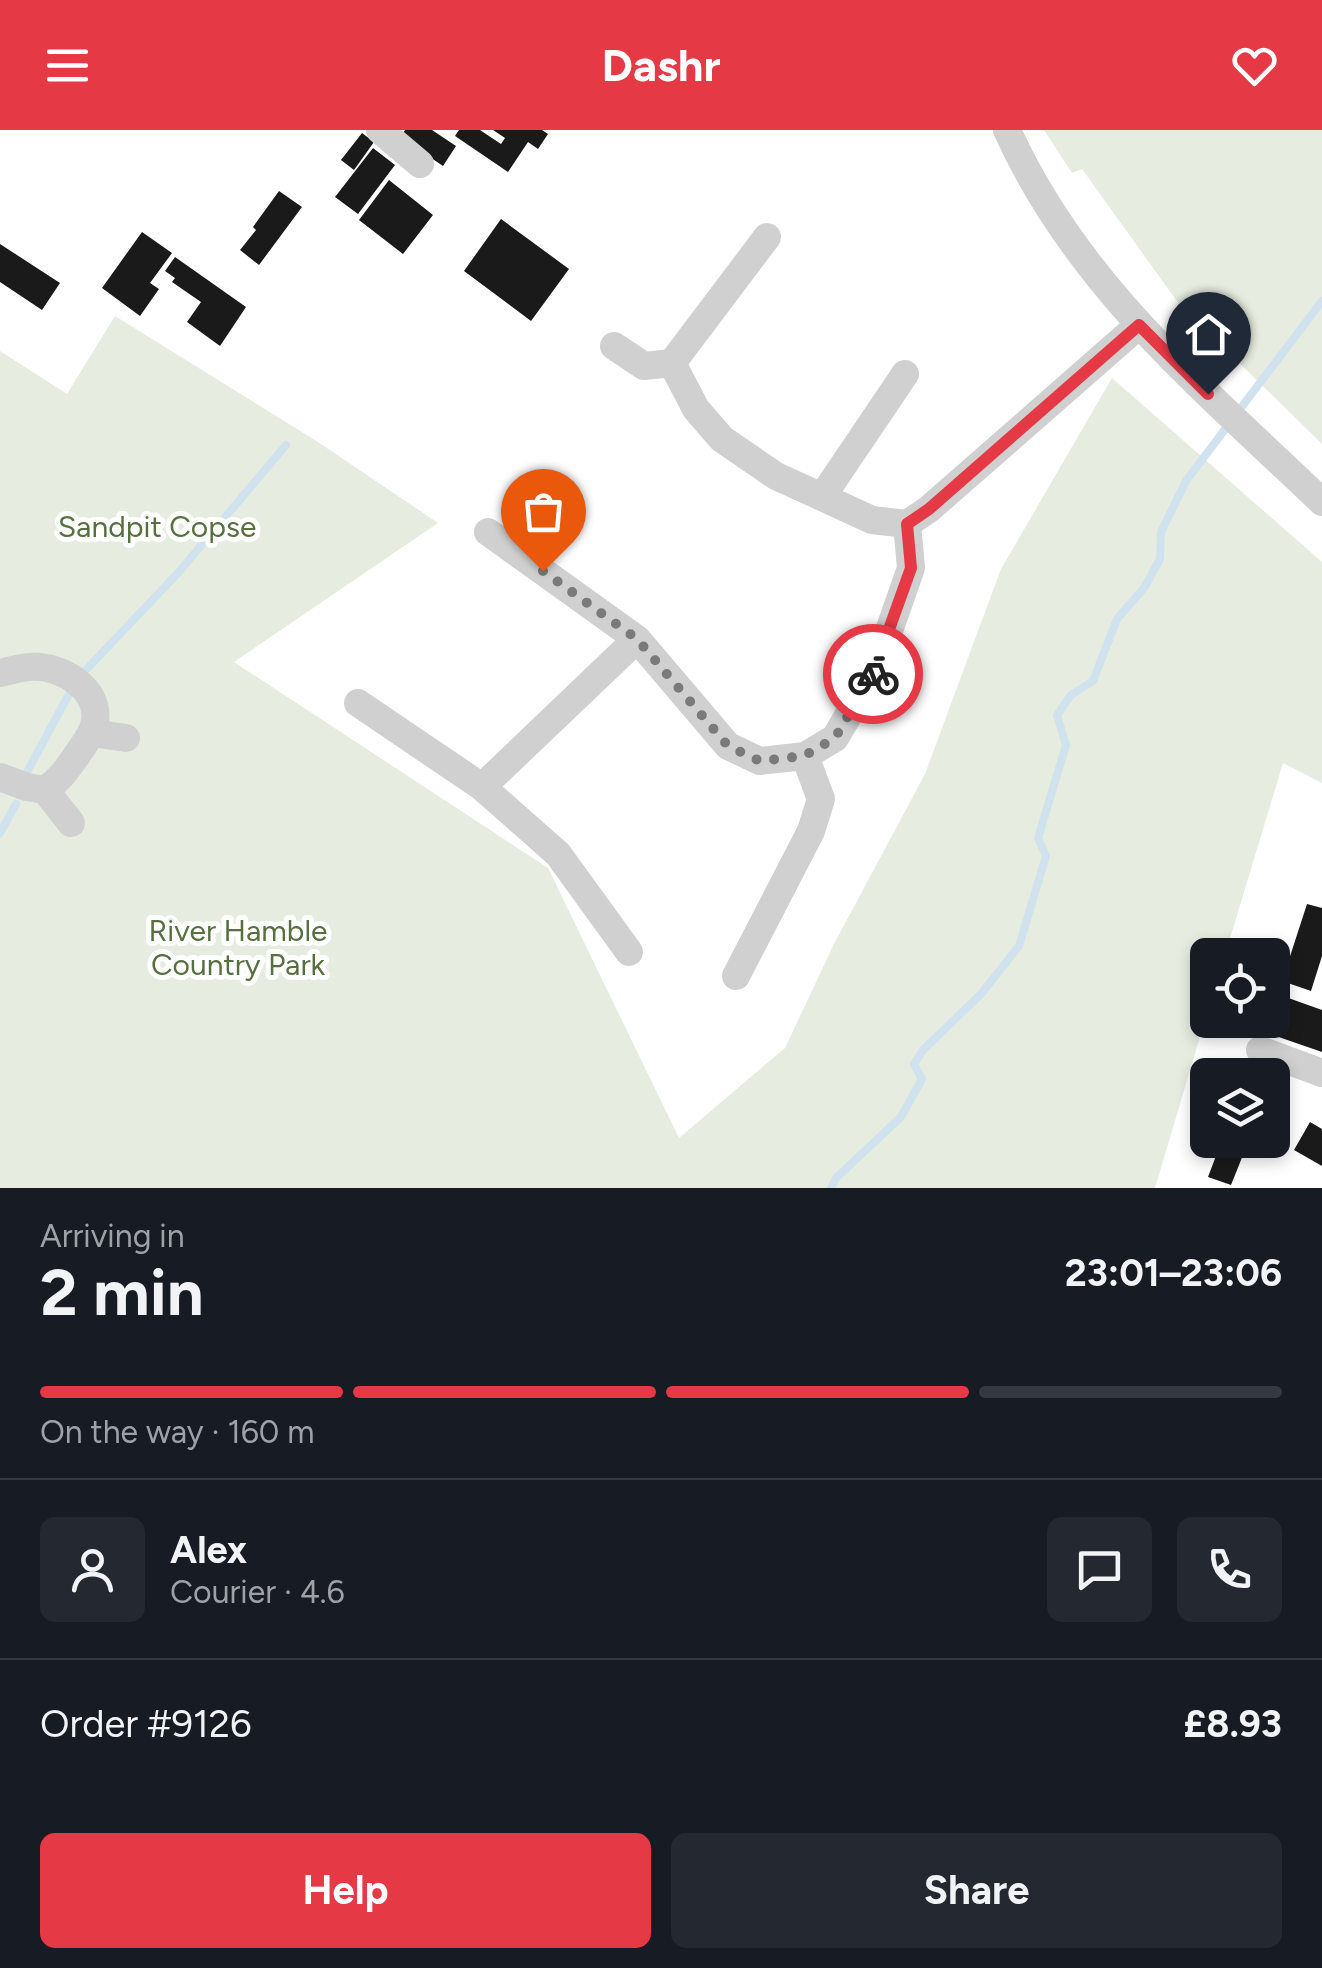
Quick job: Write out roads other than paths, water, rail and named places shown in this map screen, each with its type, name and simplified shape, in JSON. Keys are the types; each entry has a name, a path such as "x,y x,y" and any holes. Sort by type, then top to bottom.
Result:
{"street":[{"path":"380,130 420,164"},
{"path":"1008,130 1031,181 1067,239 1145,332 1322,502"},
{"path":"614,346 644,366 672,363 767,237"},
{"path":"672,363 696,410 722,439 776,476 872,520 907,524 1145,332"},
{"path":"822,497 905,374"},
{"path":"488,532 637,639 728,746 760,761 804,756 835,738 876,668 911,568 907,524"},
{"path":"482,787 637,639"},
{"path":"0,672 34,666 57,671 78,682 92,698 96,717 92,733 60,780 45,790 0,776"},
{"path":"358,703 482,787 558,854 629,952"},
{"path":"92,733 126,738"},
{"path":"736,976 810,831 822,799 804,756"},
{"path":"45,790 71,824"},
{"path":"1260,1050 1322,1072"}],"waterway":[{"path":"1237,413 1322,301"},
{"path":"831,1188 836,1178 901,1117 922,1079 914,1064 923,1050 981,994 1019,946 1046,856 1038,838 1066,745 1057,715 1071,695 1093,681 1117,619 1144,588 1160,559 1161,532 1186,481 1229,424"},
{"path":"83,673 178,573 286,445"},
{"path":"26,774 69,694"},
{"path":"0,833 16,804"}],"park label":[{"name":"Sandpit Copse","path":"157,527"},
{"name":"River Hamble Country Park","path":"238,948"}]}
